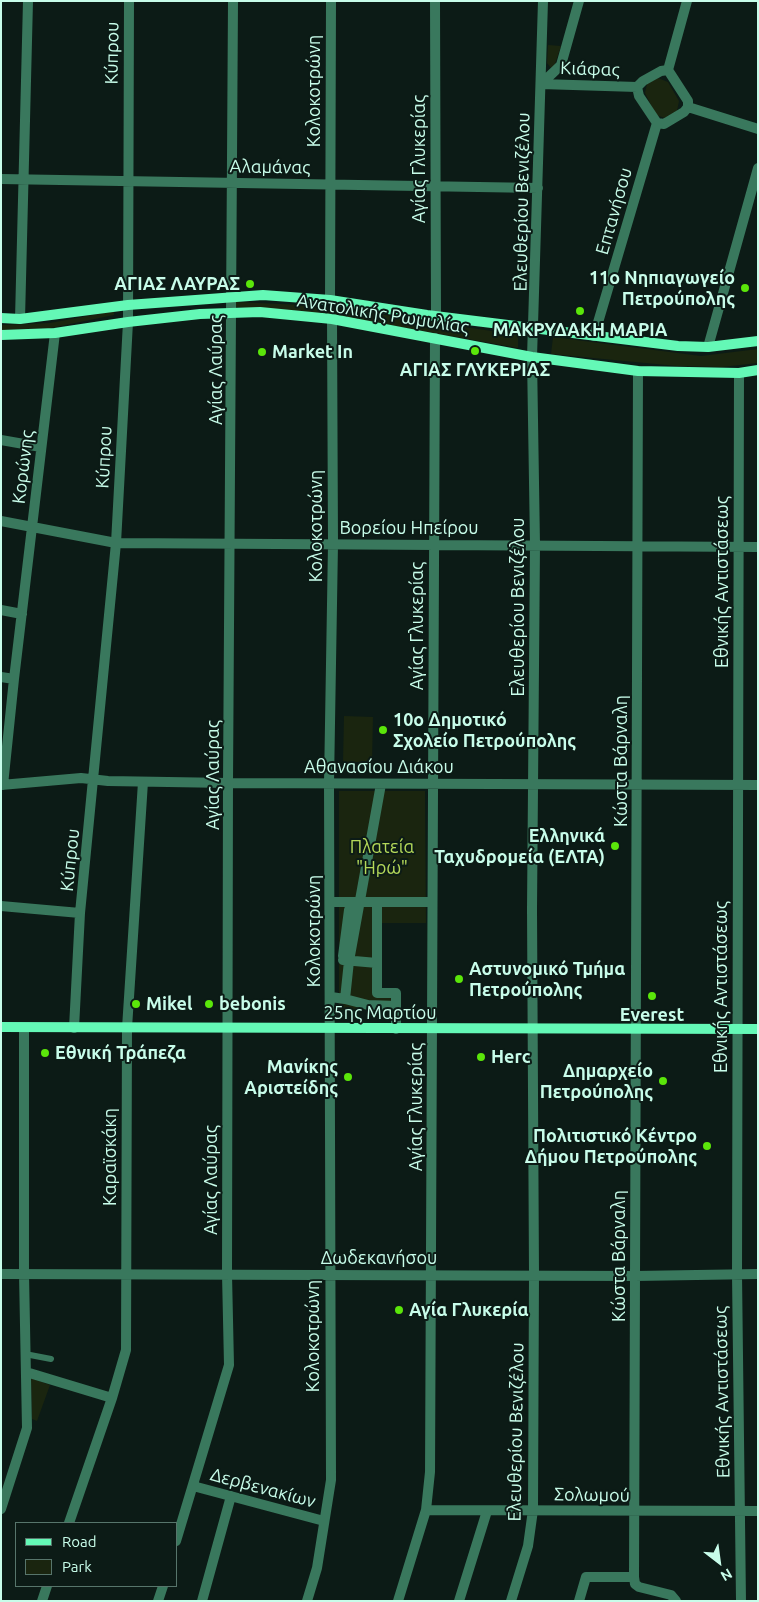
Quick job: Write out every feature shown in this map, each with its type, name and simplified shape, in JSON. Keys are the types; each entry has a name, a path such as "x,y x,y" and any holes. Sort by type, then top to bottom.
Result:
{"main road":[{"name":"Ανατολικής Ρωμυλίας","path":"1,318 20,319 128,305 264,295 330,300 436,316 678,346 708,347 758,341"},
{"name":"Ανατολικής Ρωμυλίας","path":"1,335 55,333 128,322 232,311 332,319 532,357 638,371 739,373 758,370"},
{"name":"25ης Μαρτίου","path":"1,1027 758,1029"}],"street":[{"path":"20,319 28,1"},
{"name":"Κύπρου","path":"74,1028 80,913 116,543 128,322 129,1"},
{"name":"Αγίας Λαύρας","path":"178,1535 229,1365 227,1274 228,783 234,1"},
{"name":"Κολοκοτρώνη","path":"330,300 331,1"},
{"name":"Αγίας Γλυκερίας","path":"435,1 434,187 436,316"},
{"name":"Ελευθερίου Βενιζέλου","path":"511,1601 528,1546 533,1510 532,1029 535,545 532,357 535,328 543,1"},
{"path":"541,84 561,65 580,1"},
{"path":"668,70 661,71 637,87 639,96 657,123 664,124 684,112 688,107 688,101 668,70 687,1"},
{"name":"Κιάφας","path":"541,84 637,87"},
{"path":"688,107 758,129"},
{"name":"Επτανήσου","path":"594,336 657,123"},
{"path":"708,347 758,168"},
{"name":"Αλαμάνας","path":"1,179 538,188"},
{"name":"Κολοκοτρώνη","path":"307,1601 317,1568 331,1480 329,1275 331,937 329,783 333,544 332,319"},
{"name":"Κορώνης","path":"2,785 55,333"},
{"name":"Αγίας Γλυκερίας","path":"398,1601 426,1510 430,1472 435,338"},
{"name":"Κώστα Βάρναλη","path":"634,1577 638,371"},
{"name":"Εθνικής Αντιστάσεως","path":"739,373 737,1274 741,1601"},
{"path":"1,440 41,447"},
{"name":"Βορείου Ηπείρου","path":"1,521 116,543 758,547"},
{"path":"1,610 22,614"},
{"path":"1,676 14,679"},
{"name":"Αθανασίου Διάκου","path":"2,785 82,778 144,782 228,783 758,785"},
{"name":"Καραϊσκάκη","path":"69,1522 112,1398 126,1350 127,1028 144,782"},
{"path":"358,906 381,784"},
{"path":"330,902 358,906"},
{"path":"377,902 378,993 396,993 396,1029"},
{"path":"350,959 343,956 349,938 349,910 377,902 432,902"},
{"name":"Κύπρου","path":"1,906 80,913"},
{"path":"331,937 349,938"},
{"path":"331,959 350,959 377,963"},
{"path":"345,999 350,959"},
{"path":"330,998 345,999 368,1005 396,1006"},
{"path":"1,1509 27,1428 24,1274 24,1028"},
{"name":"Δωδεκανήσου","path":"1,1274 635,1276 758,1274"},
{"path":"26,1372 112,1398"},
{"name":"Δερβενακίων","path":"193,1486 324,1521"},
{"path":"202,1601 232,1496"},
{"name":"Σολωμού","path":"426,1510 758,1511"},
{"path":"459,1601 487,1511"},
{"path":"579,1601 586,1577 634,1577 635,1584 639,1587 671,1595 676,1601"},
{"path":"42,1601 47,1587"},
{"path":"158,1601 163,1587"}],"lane":[{"path":"25,1354 51,1359"}],"green space":[{"path":"548,45 561,46 554,67 551,68 547,63"},
{"path":"658,78 668,82 679,101 677,111 665,118 656,115 645,93 647,84"},
{"path":"236,302 303,305 366,312 518,335 518,348 302,311 236,307"},
{"path":"114,311 114,315 51,328 1,330 1,325 50,323"},
{"path":"553,337 701,356 758,349 758,363 722,367 677,366 551,354"},
{"path":"344,716 373,717 372,762 343,762"},
{"name":"Πλατεία \"Ηρώ\"","path":"339,791 425,791 426,923 382,923 381,990 388,990 400,1009 339,1010"},
{"path":"31,1378 50,1385 37,1421 32,1419"}],"place":[{"name":"ΑΓΙΑΣ ΛΑΥΡΑΣ","path":"250,284"},
{"name":"11ο Νηπιαγωγείο Πετρούπολης","path":"745,288"},
{"name":"ΜΑΚΡΥΔΑΚΗ ΜΑΡΙΑ","path":"580,311"},
{"name":"ΑΓΙΑΣ ΓΛΥΚΕΡΙΑΣ","path":"475,351"},
{"name":"Market In","path":"262,352"},
{"name":"10ο Δημοτικό Σχολείο Πετρούπολης","path":"383,730"},
{"name":"Ελληνικά Ταχυδρομεία (ΕΛΤΑ)","path":"615,846"},
{"name":"Αστυνομικό Τμήμα Πετρούπολης","path":"459,979"},
{"name":"Everest","path":"652,996"},
{"name":"Mikel","path":"136,1004"},
{"name":"bebonis","path":"209,1004"},
{"name":"Εθνική Τράπεζα","path":"45,1053"},
{"name":"Herc","path":"481,1057"},
{"name":"Μανίκης Αριστείδης","path":"348,1077"},
{"name":"Δημαρχείο Πετρούπολης","path":"663,1081"},
{"name":"Πολιτιστικό Κέντρο Δήμου Πετρούπολης","path":"707,1146"},
{"name":"Αγία Γλυκερία","path":"399,1310"}]}
